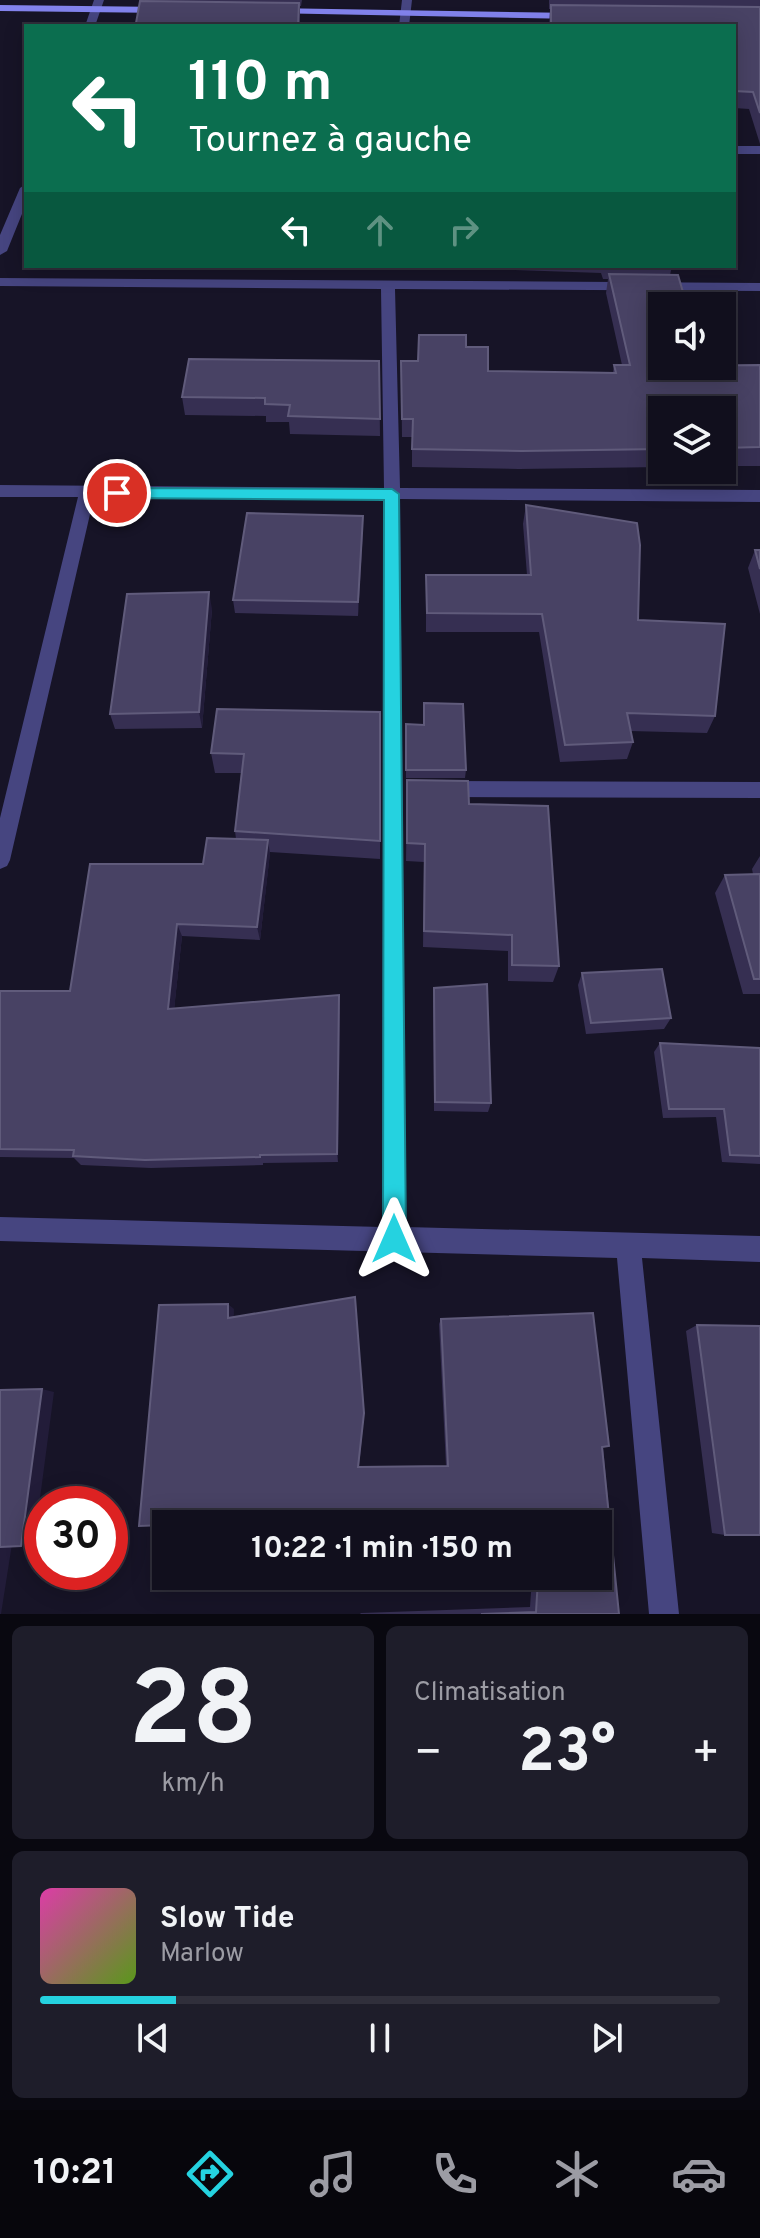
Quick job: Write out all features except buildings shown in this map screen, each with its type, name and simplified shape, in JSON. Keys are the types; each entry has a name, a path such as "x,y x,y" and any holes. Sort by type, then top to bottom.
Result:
{"street":[{"path":"404,24 407,0"},
{"path":"91,24 98,5"},
{"path":"0,8 98,5 173,10"},
{"path":"266,11 591,16"},
{"path":"736,150 760,150"},
{"path":"0,251 24,193"},
{"path":"0,282 760,287"},
{"path":"388,284 392,494 406,789 394,1239"},
{"path":"0,491 760,496"},
{"path":"0,860 87,493"},
{"path":"406,789 760,790"},
{"path":"0,1229 760,1249"},
{"path":"628,1245 664,1614"}],"route":[{"path":"117,493 392,494 394,1239"}]}
